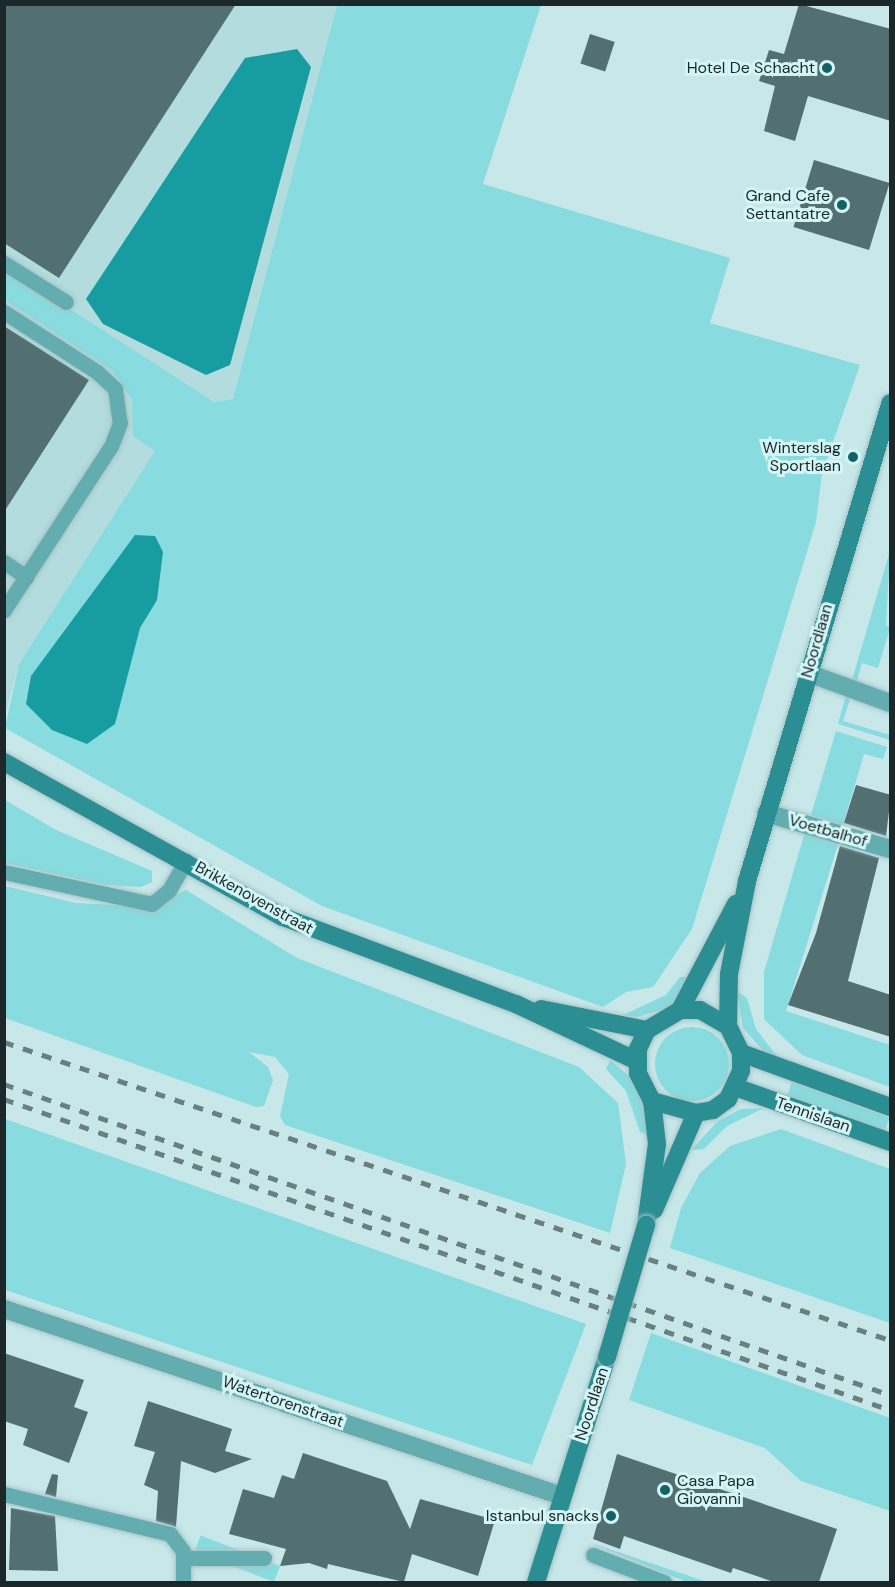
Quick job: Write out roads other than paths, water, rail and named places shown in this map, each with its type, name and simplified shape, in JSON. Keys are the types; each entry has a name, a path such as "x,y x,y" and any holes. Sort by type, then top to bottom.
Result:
{"street":[{"name":"Noordlaan","path":"741,1053 728,1026 729,974 747,881 808,673 890,409"},
{"path":"808,673 891,703"},
{"name":"Brikkenovenstraat","path":"4,762 337,942 516,1004 637,1061"},
{"name":"Voetbalhof","path":"766,813 891,849"},
{"name":"Noordlaan","path":"647,1030 680,1010 702,977 747,881"},
{"name":"Brikkenovenstraat","path":"516,1004 647,1030"},
{"path":"680,1010 700,1010 728,1026"},
{"path":"637,1061 647,1030"},
{"path":"652,1101 696,1113 713,1110 735,1087 741,1053"},
{"name":"Tennislaan","path":"741,1053 891,1107"},
{"name":"Noordlaan","path":"637,1061 652,1101 657,1144 646,1226"},
{"name":"Tennislaan","path":"735,1087 891,1142"},
{"name":"Noordlaan","path":"536,1582 646,1226 696,1113"},
{"name":"Watertorenstraat","path":"4,1309 562,1496"}],"lane":[{"path":"4,262 66,302"},
{"path":"4,312 106,381 114,389 120,423 111,446 4,610"},
{"path":"4,562 26,577"},
{"path":"4,872 153,904 169,890 186,861"},
{"path":"4,1494 170,1534 184,1558 183,1582"},
{"path":"593,1555 664,1582"},
{"path":"184,1558 264,1558"}],"railway":[{"path":"4,1042 890,1340"},
{"path":"4,1084 890,1395"},
{"path":"4,1099 890,1410"}],"place":[{"name":"Hotel De Schacht","path":"827,68"},
{"name":"Grand Cafe Settantatre","path":"842,205"},
{"name":"Winterslag Sportlaan","path":"853,457"},
{"name":"Casa Papa Giovanni","path":"665,1490"},
{"name":"Istanbul snacks","path":"611,1516"}]}
